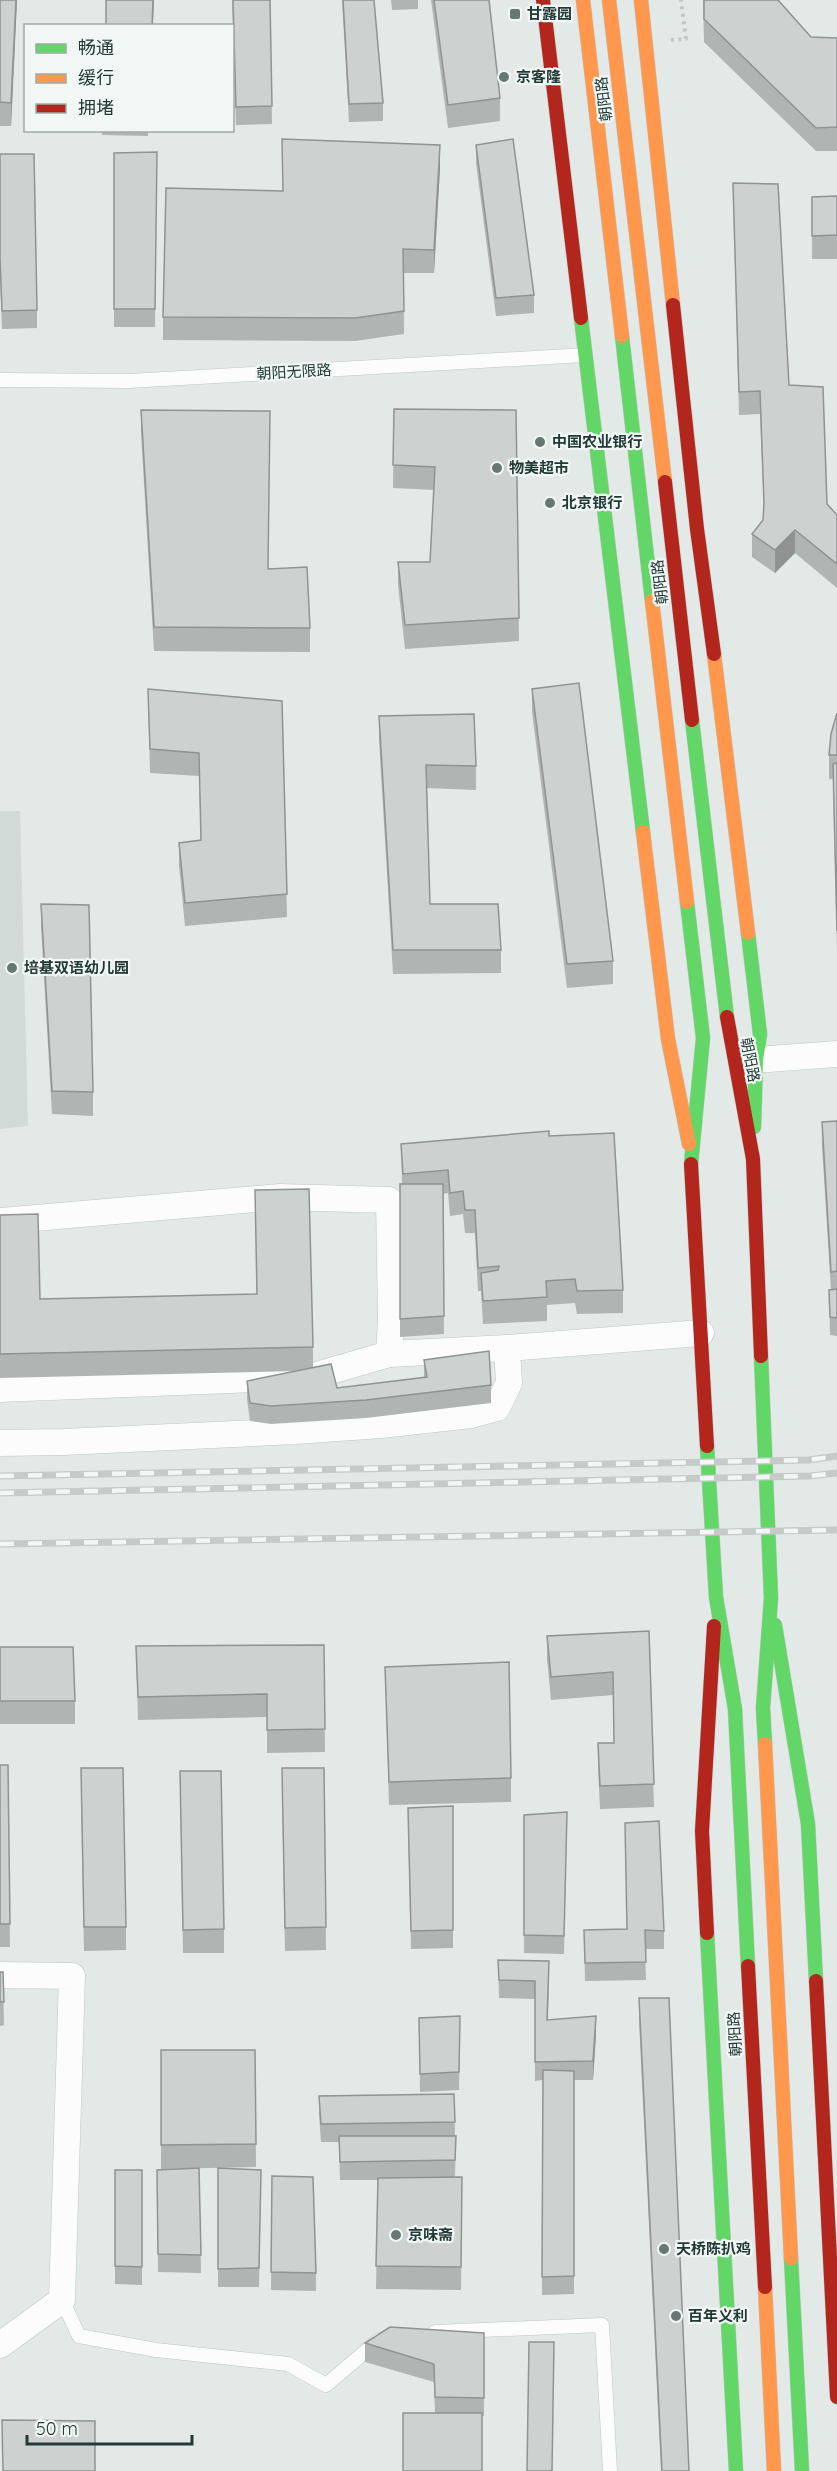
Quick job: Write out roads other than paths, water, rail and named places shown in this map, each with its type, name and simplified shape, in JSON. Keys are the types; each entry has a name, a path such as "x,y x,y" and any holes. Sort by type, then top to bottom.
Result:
{"main road":[{"name":"朝阳路","path":"543,0 587,355 649,733 703,1038 691,1157"},
{"name":"朝阳路","path":"583,0 649,733 668,1039 691,1157 716,1597 735,1709 756,2206 774,2471"},
{"name":"朝阳路","path":"609,0 709,727 760,1034 756,1060 753,1159 771,1598 763,1708 794,2204 802,2471"},
{"name":"朝阳路","path":"641,0 697,530 729,1038 753,1159"},
{"path":"649,733 709,727"},
{"name":"朝阳路","path":"716,1597 702,1831 727,2208 736,2471"},
{"name":"朝阳路","path":"771,1598 808,1824 826,1989 822,2203 837,2397"},
{"path":"756,2206 794,2204"}],"street":[{"path":"756,1060 837,1054"},
{"path":"0,1221 280,1197 388,1200 391,1320 389,1354"},
{"path":"0,1389 310,1377 389,1354 507,1348 701,1333"},
{"path":"0,1443 296,1431 381,1425 471,1414 497,1408 510,1383 507,1348"},
{"path":"0,1975 72,1976 63,2301 0,2345"}],"lane":[{"name":"朝阳无限路","path":"0,380 129,381 587,355"},
{"path":"63,2301 79,2336 156,2350 288,2364 326,2385 386,2334 397,2334"},
{"path":"420,2333 603,2325 610,2471"}],"railway":[{"path":"0,1476 809,1460 837,1456"},
{"path":"0,1493 810,1476 837,1473"},
{"path":"0,1544 837,1530"}],"place":[{"name":"甘露园","path":"515,14"},
{"name":"京客隆","path":"504,77"},
{"name":"中国农业银行","path":"540,442"},
{"name":"物美超市","path":"497,468"},
{"name":"北京银行","path":"550,503"},
{"name":"培基双语幼儿园","path":"12,968"},
{"name":"京味斋","path":"396,2235"},
{"name":"天桥陈扒鸡","path":"664,2249"},
{"name":"百年义利","path":"676,2316"}]}
